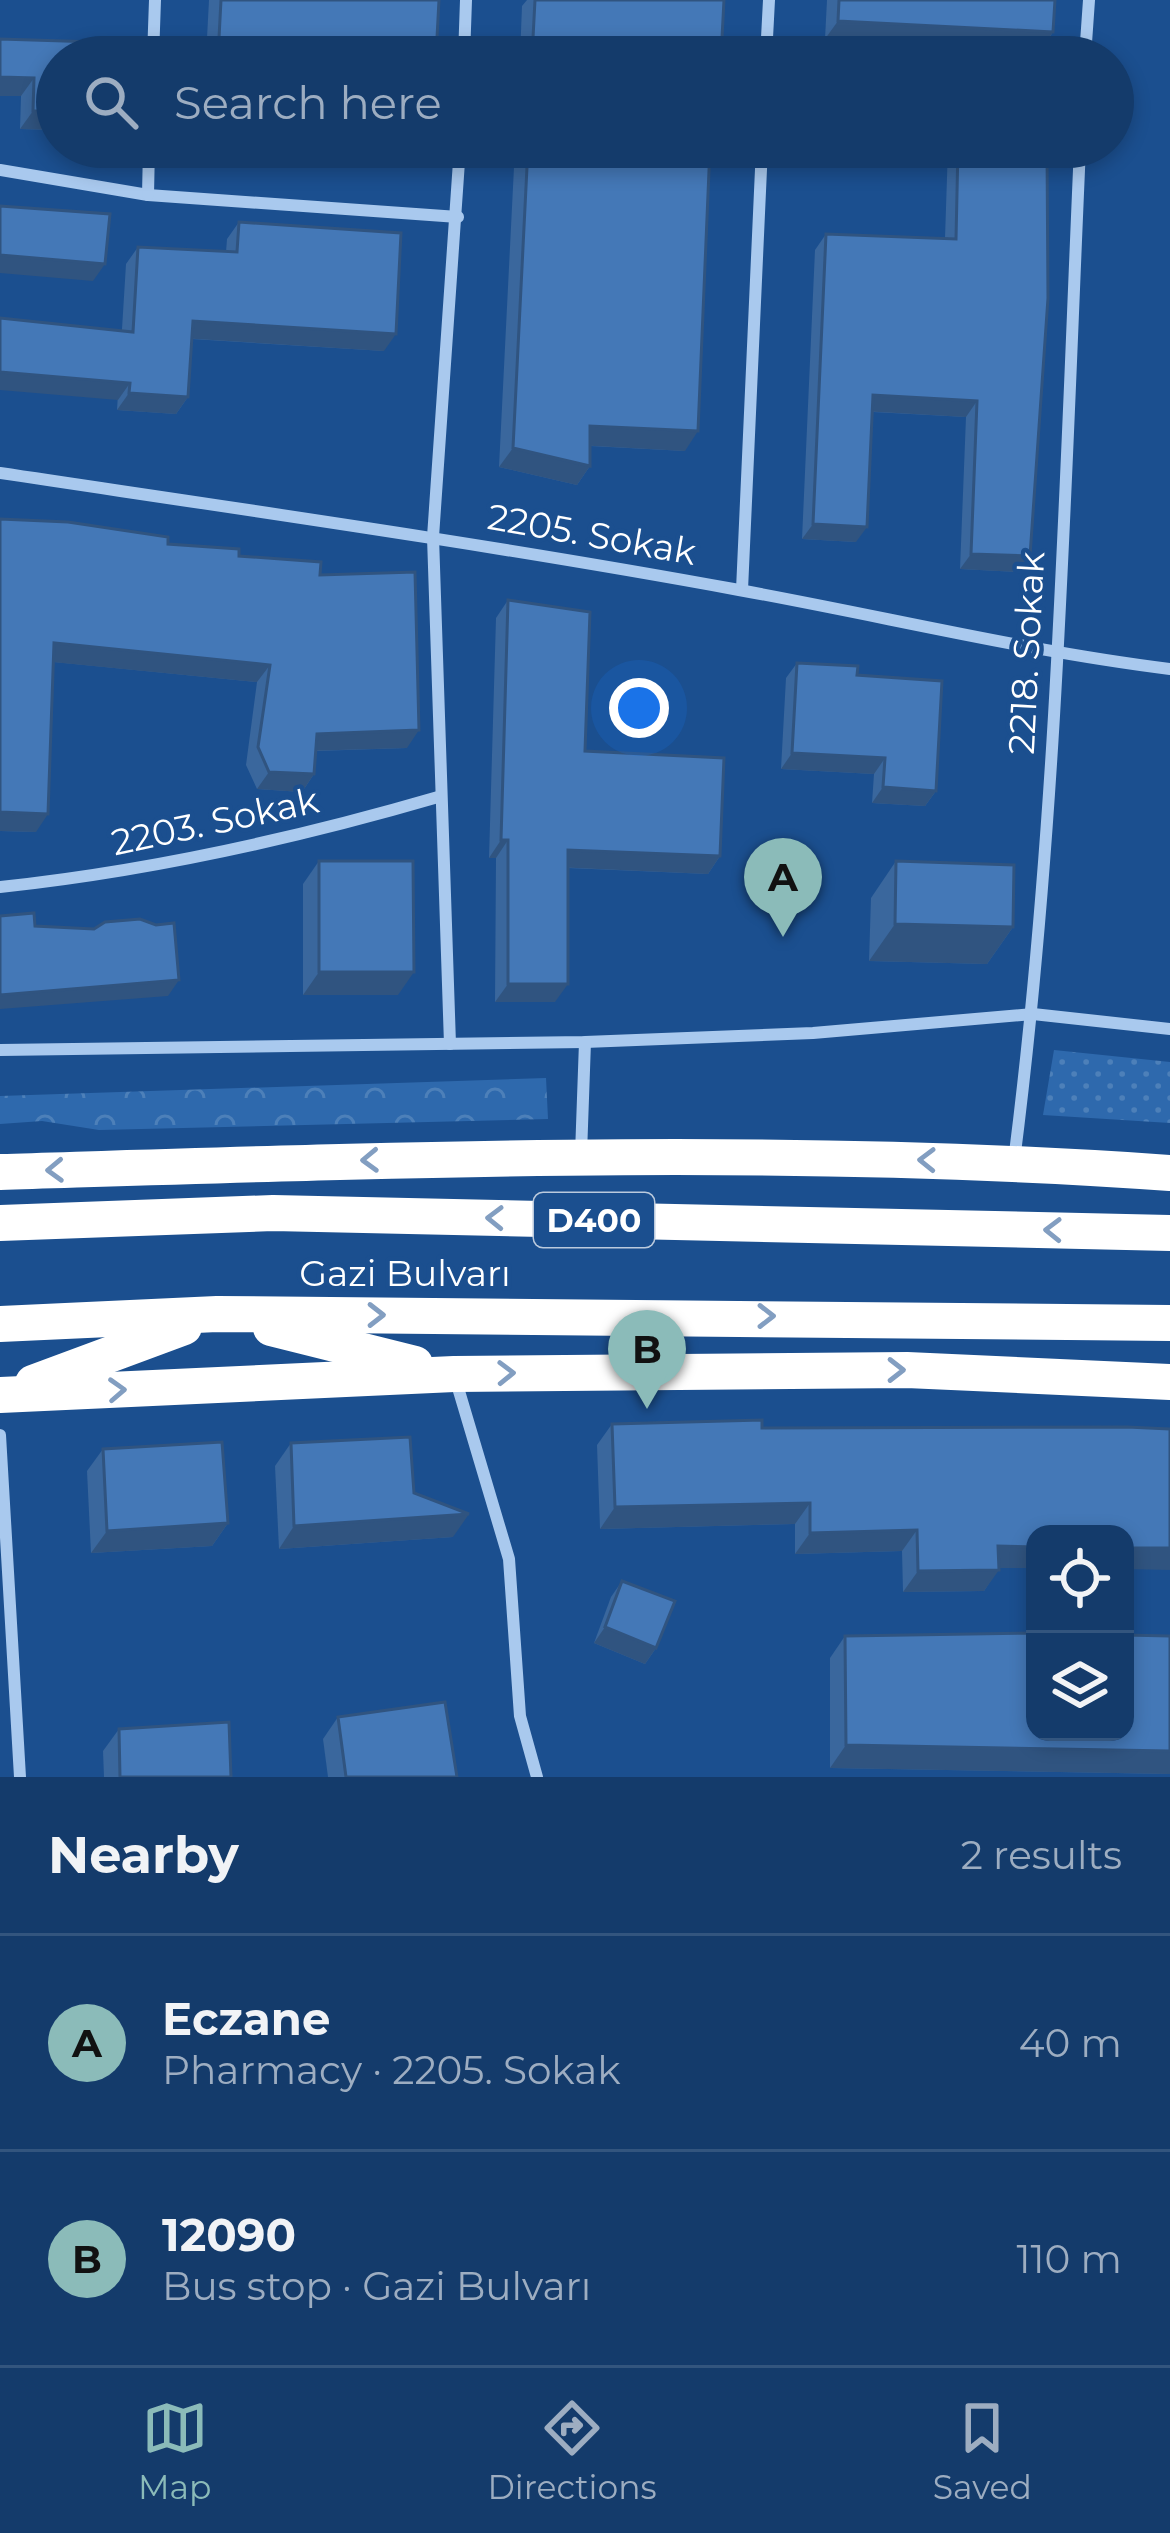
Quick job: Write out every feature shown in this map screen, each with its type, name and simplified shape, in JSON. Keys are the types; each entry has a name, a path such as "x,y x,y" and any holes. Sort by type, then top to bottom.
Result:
{"highway":[{"path":"0,1172 581,1154 1014,1162 1170,1173"},
{"path":"6,1220 195,1166"},
{"name":"Gazi Bulvarı","path":"6,1220 273,1214 1170,1233"},
{"path":"0,1395 217,1314 454,1374"},
{"name":"Gazi Bulvarı","path":"0,1324 217,1314 1074,1318 1170,1323"},
{"path":"0,1395 454,1374 907,1370 1170,1382"}],"street":[{"path":"154,36 155,0"},
{"path":"465,36 466,0"},
{"path":"767,36 769,0"},
{"path":"1086,36 1089,0"},
{"path":"148,195 149,168"},
{"path":"450,1044 438,797 433,537 459,168"},
{"path":"742,590 761,168"},
{"name":"2218. Sokak","path":"1014,1162 1033,1013 1057,655 1079,168"},
{"path":"0,170 148,195 458,217"},
{"name":"2205. Sokak","path":"0,473 433,537 742,590 1057,655 1170,669"},
{"name":"2203. Sokak","path":"0,887 98,876 306,836 438,797"},
{"path":"0,1050 585,1042 813,1033 1033,1013 1170,1029"},
{"path":"581,1154 585,1042"},
{"path":"454,1374 509,1559 520,1716 537,1777"},
{"path":"0,1435 20,1777"}],"green space":[{"path":"1054,1050 1170,1062 1170,1123 1043,1115"},
{"path":"546,1078 548,1119 99,1130 42,1121 0,1124 0,1096"}],"building":[{"path":"221,0 439,0 437,36 219,36"},
{"path":"535,0 724,0 722,36 533,36"},
{"path":"839,0 1055,0 1053,32 838,21"},
{"path":"0,39 36,40 36,111 34,78 0,77"},
{"path":"527,168 709,168 698,431 590,426 590,466 513,448"},
{"path":"958,168 1047,168 1048,298 1030,556 971,554 977,401 873,395 867,527 813,524 826,234 956,239"},
{"path":"0,206 110,214 105,264 0,255"},
{"path":"239,222 401,233 396,334 193,321 188,397 129,393 130,383 0,372 0,318 133,332 138,247 237,252"},
{"path":"0,519 68,522 168,537 168,544 239,549 239,556 321,562 320,575 415,572 419,730 317,734 314,774 269,772 258,747 270,665 54,643 48,814 0,812"},
{"path":"508,600 590,612 585,751 724,758 720,856 568,850 568,984 508,984 508,840 501,840"},
{"path":"797,663 858,666 857,675 942,681 936,791 883,787 885,758 792,753"},
{"path":"319,861 413,861 414,972 319,972"},
{"path":"896,861 1014,865 1013,927 895,924"},
{"path":"34,913 35,926 94,929 105,922 140,919 156,925 174,923 179,980 0,995 0,916"},
{"path":"762,1420 762,1428 1170,1429 1170,1548 1134,1548 1134,1525 1026,1525 1026,1547 998,1546 999,1570 918,1571 917,1530 810,1533 810,1503 615,1507 612,1424"},
{"path":"410,1437 414,1493 469,1514 294,1526 291,1443"},
{"path":"222,1442 228,1523 107,1531 103,1449"},
{"path":"622,1581 675,1601 656,1648 605,1627"},
{"path":"1026,1633 1026,1741 1134,1741 1134,1635 1170,1636 1170,1751 846,1745 845,1636"},
{"path":"445,1702 457,1777 346,1777 338,1717"},
{"path":"229,1722 231,1777 120,1777 119,1729"}],"place":[{"name":"Eczane","path":"783,937"},
{"name":"12090","path":"647,1409"}]}
